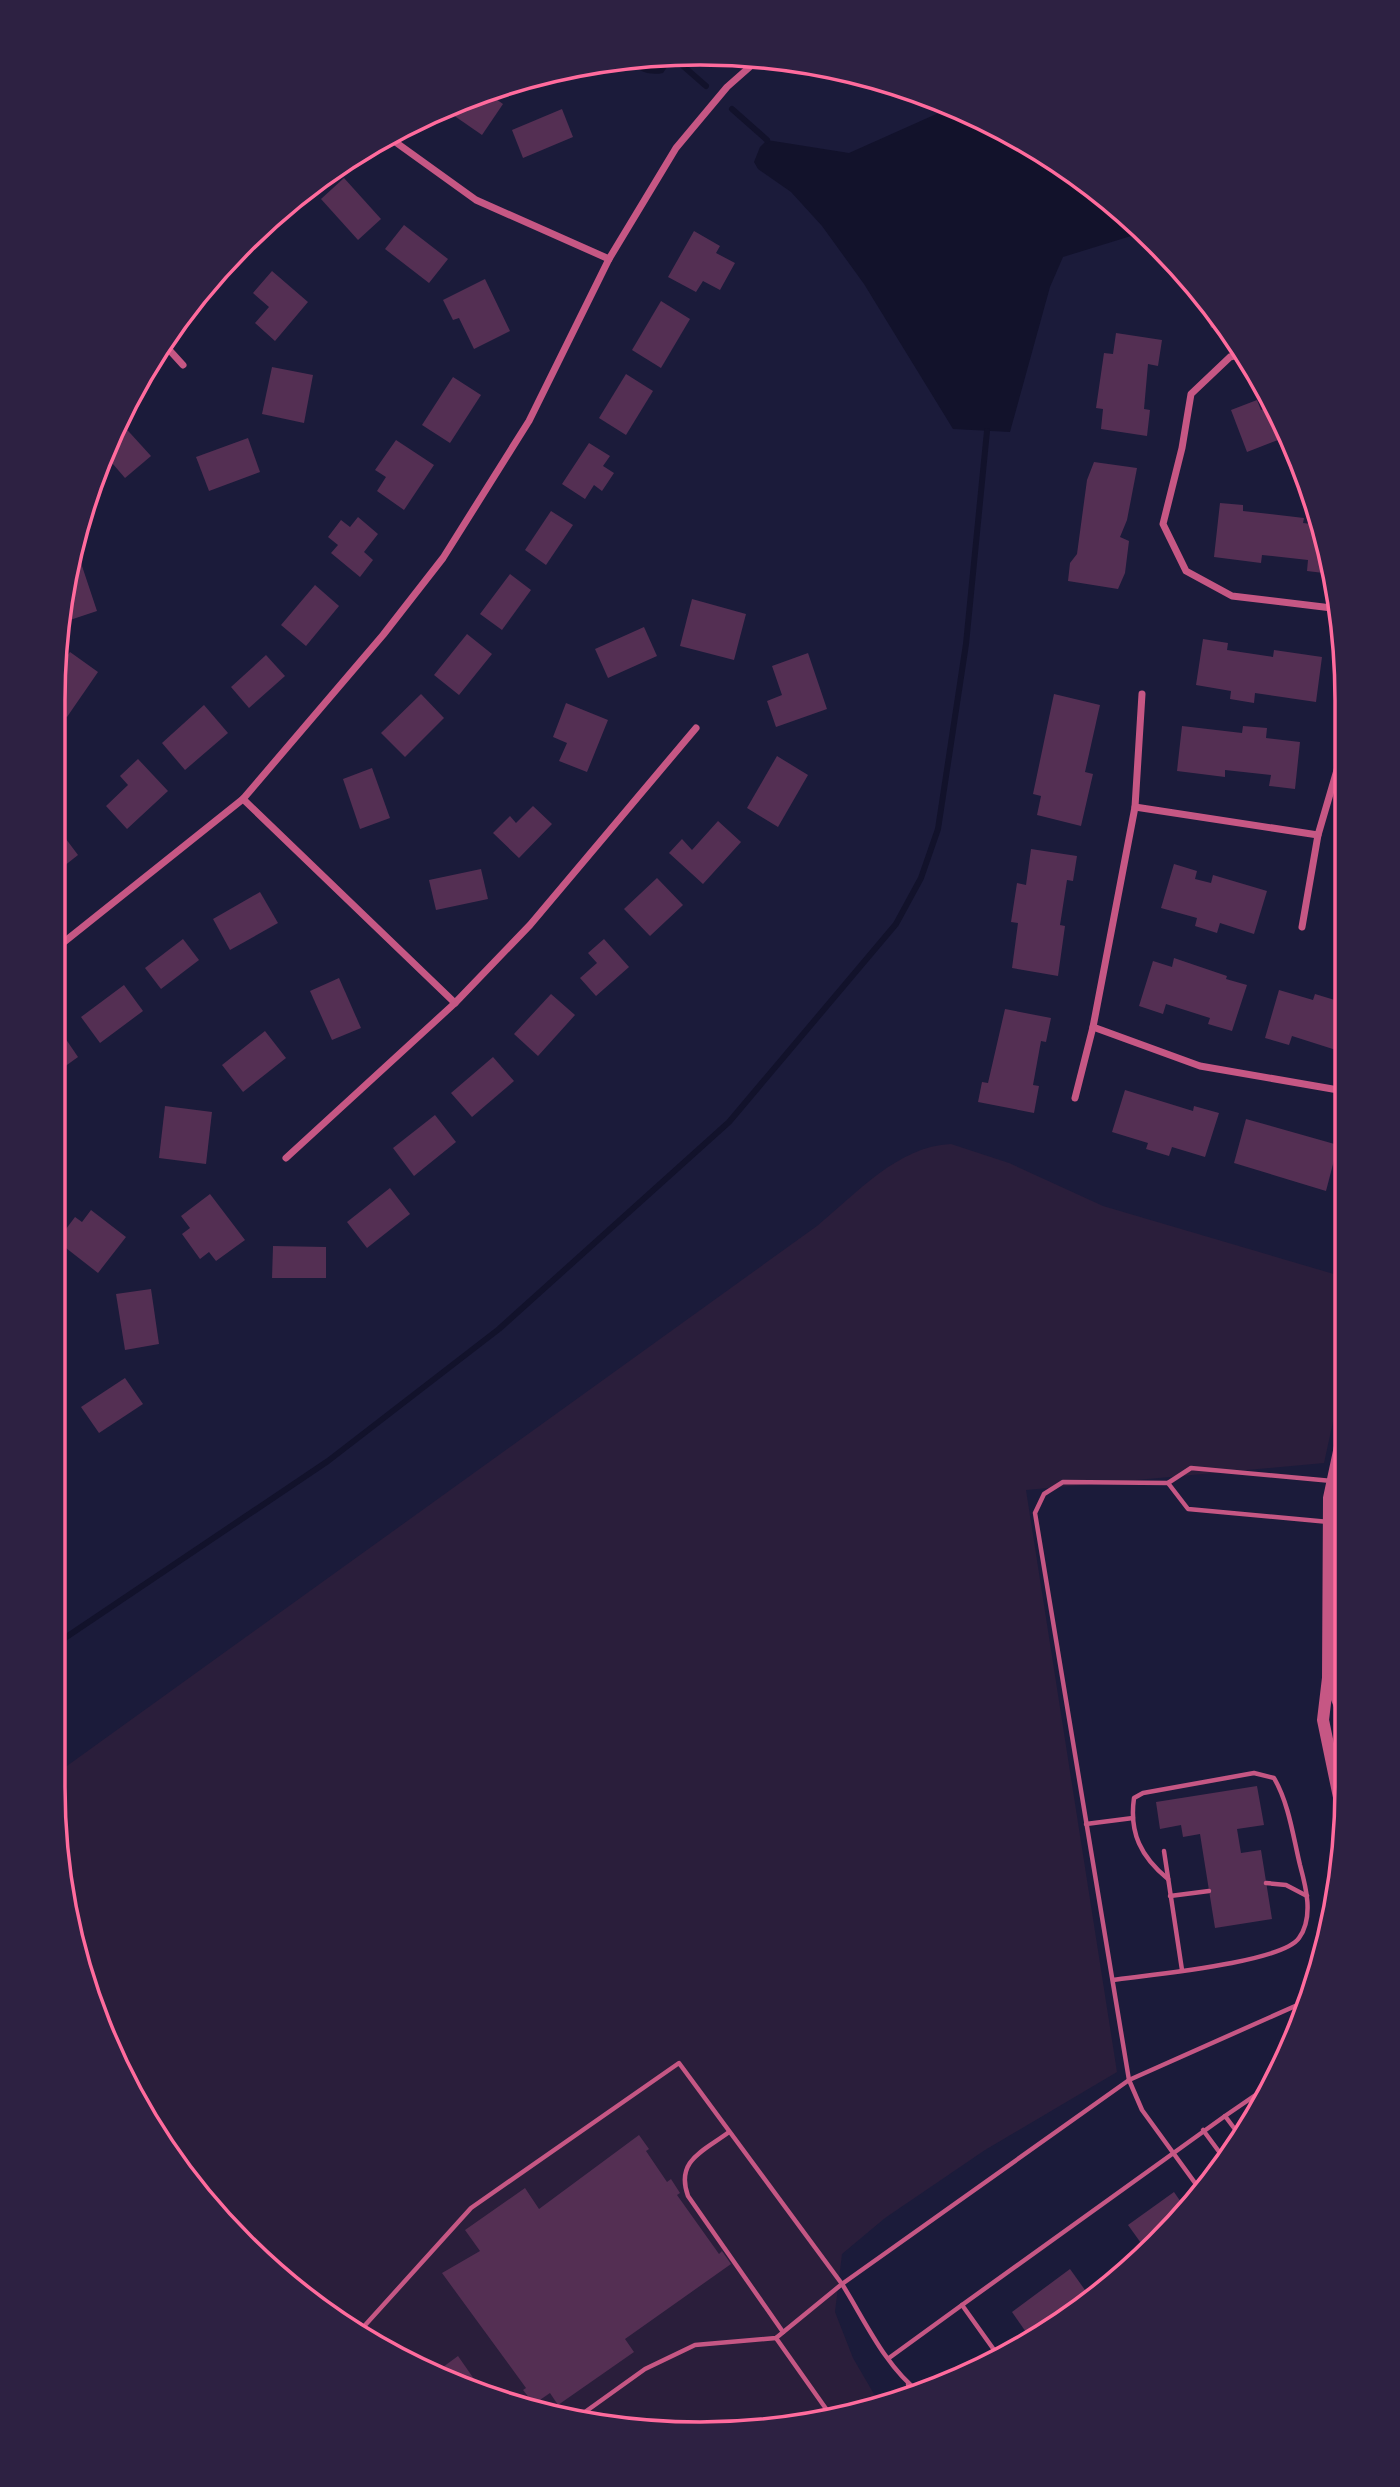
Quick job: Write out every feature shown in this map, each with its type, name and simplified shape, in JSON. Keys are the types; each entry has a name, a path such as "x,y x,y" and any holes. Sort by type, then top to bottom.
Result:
{"street":[{"path":"65,941 243,799 383,635 443,558 529,421 609,259 676,148 727,87 750,67"},
{"path":"396,142 476,200 609,259"},
{"path":"170,350 183,365"},
{"path":"1234,356 1191,394 1182,448 1163,524 1186,571 1232,596 1328,608"},
{"path":"1075,1098 1093,1027 1135,807 1142,694"},
{"path":"286,1158 455,1003 530,925 696,728"},
{"path":"1302,927 1318,835 1335,777"},
{"path":"243,799 455,1003"},
{"path":"1135,807 1318,835"},
{"path":"1093,1027 1199,1066 1335,1089"},
{"path":"1335,1471 1329,1498 1328,1678 1323,1720 1335,1778"},
{"path":"1328,1678 1335,1695"}],"lane":[{"path":"1196,2184 1142,2110 1129,2080 1035,1513 1044,1494 1063,1482 1168,1483 1191,1468 1333,1481"},
{"path":"1168,1483 1188,1509 1329,1522"},
{"path":"1329,1498 1335,1499"},
{"path":"1113,1980 1260,1957 1285,1949 1300,1937 1308,1897 1285,1803 1273,1778 1254,1773 1143,1793 1134,1798 1133,1818 1140,1851 1168,1879"},
{"path":"1086,1824 1133,1818"},
{"path":"1164,1851 1182,1970"},
{"path":"1266,1883 1286,1885 1308,1897"},
{"path":"1170,1896 1209,1891"},
{"path":"586,2412 645,2369 695,2345 776,2338 842,2284 1129,2080 1296,2005"},
{"path":"364,2326 471,2208 679,2063 842,2284 889,2358 912,2386"},
{"path":"889,2358 1203,2130 1255,2096"},
{"path":"1226,2116 1235,2129"},
{"path":"1203,2130 1219,2152"},
{"path":"730,2132 691,2161 684,2170 683,2182 688,2196 783,2332"},
{"path":"962,2305 994,2350"},
{"path":"776,2338 826,2409"},
{"path":"908,2383 909,2387"}],"shaded area":[{"path":"668,66 663,73 643,72 636,68"},
{"path":"941,112 981,130 1053,172 1087,196 1133,235 1063,257 1050,287 1010,432 953,429 864,284 822,226 791,192 758,169 754,162 760,147 767,140 849,153"},
{"path":"951,1144 1009,1163 1103,1206 1335,1274 1335,1413 1324,1463 1026,1490 1117,2072 985,2150 885,2218 842,2254 835,2312 853,2358 876,2397 783,2417 700,2422 617,2417 536,2401 496,2389 419,2357 382,2337 313,2291 281,2265 222,2206 172,2140 130,2068 98,1991 86,1951 70,1870 65,1767 817,1226 879,1174 913,1153"}],"building":[{"path":"495,98 503,104 482,135 453,115"},
{"path":"562,109 573,137 523,158 512,130"},
{"path":"344,178 381,219 358,240 321,199"},
{"path":"404,225 448,259 429,283 385,249"},
{"path":"694,231 720,246 716,253 735,263 720,290 703,281 696,292 668,277"},
{"path":"272,271 308,302 275,341 255,323 269,307 253,293"},
{"path":"485,279 510,331 474,349 459,318 453,320 443,300"},
{"path":"661,301 690,319 661,368 632,350"},
{"path":"1116,333 1162,340 1158,366 1148,364 1144,409 1150,410 1147,436 1101,429 1103,409 1096,408 1104,353 1113,354"},
{"path":"272,367 313,375 304,423 262,414"},
{"path":"626,374 653,391 626,435 599,418"},
{"path":"453,377 481,395 450,443 422,425"},
{"path":"1257,400 1261,410 1265,409 1270,419 1284,449 1278,440 1247,452 1231,410"},
{"path":"126,428 151,456 125,478 111,462"},
{"path":"248,438 260,472 209,491 196,457"},
{"path":"396,440 434,465 404,510 377,491 386,477 375,470"},
{"path":"589,443 610,456 603,466 614,473 602,491 594,485 585,499 562,484"},
{"path":"1094,462 1137,468 1127,520 1120,537 1129,541 1125,573 1118,589 1068,581 1070,563 1077,554 1087,480"},
{"path":"1220,503 1243,505 1243,511 1304,518 1303,523 1310,524 1322,573 1307,571 1308,560 1262,555 1261,563 1214,557"},
{"path":"551,511 573,525 546,565 525,550"},
{"path":"358,517 378,534 364,552 373,560 360,577 331,553 338,545 328,537 341,520 350,527"},
{"path":"80,561 97,611 70,620"},
{"path":"510,574 531,590 502,630 480,614"},
{"path":"315,585 339,606 306,646 281,625"},
{"path":"692,599 746,614 734,660 680,646"},
{"path":"644,627 657,656 608,678 595,649"},
{"path":"467,634 492,654 459,695 434,675"},
{"path":"1203,639 1228,643 1227,650 1273,657 1274,650 1322,657 1316,702 1255,693 1254,703 1230,699 1231,691 1196,685"},
{"path":"70,652 98,672 67,717 65,716 66,658"},
{"path":"808,653 827,709 776,727 767,701 782,695 772,666"},
{"path":"266,655 285,676 249,708 231,687"},
{"path":"421,694 444,718 405,757 381,733"},
{"path":"1054,694 1100,705 1085,772 1093,774 1081,826 1037,815 1041,796 1033,794"},
{"path":"566,703 608,720 587,772 559,761 567,743 553,737"},
{"path":"204,705 228,733 185,770 162,743"},
{"path":"1182,726 1242,733 1243,726 1267,728 1266,738 1300,742 1295,789 1269,786 1271,775 1225,770 1225,777 1177,771"},
{"path":"777,756 808,775 778,827 747,808"},
{"path":"138,759 168,791 127,829 106,806 128,785 120,776"},
{"path":"372,768 390,818 360,829 343,779"},
{"path":"533,806 552,824 519,858 493,833 510,816 516,823"},
{"path":"718,821 741,842 703,884 669,853 682,839 692,850"},
{"path":"65,838 78,855 65,865"},
{"path":"1031,849 1077,856 1073,881 1067,880 1060,925 1065,926 1058,976 1012,968 1018,923 1011,922 1017,883 1026,885"},
{"path":"1174,864 1197,871 1195,879 1211,883 1213,875 1267,891 1254,934 1220,923 1217,933 1195,926 1197,918 1161,908"},
{"path":"481,869 488,899 436,910 429,880"},
{"path":"657,878 683,905 650,936 624,909"},
{"path":"260,892 278,923 230,950 213,919"},
{"path":"183,939 199,960 161,989 145,968"},
{"path":"604,939 629,967 596,996 580,978 597,963 588,953"},
{"path":"1174,958 1247,985 1232,1031 1208,1024 1210,1018 1166,1004 1163,1014 1139,1006 1153,961 1172,967"},
{"path":"339,978 361,1028 332,1040 310,991"},
{"path":"124,985 143,1011 100,1043 81,1017"},
{"path":"1279,990 1313,1000 1315,994 1335,1000 1335,1050 1292,1036 1289,1045 1265,1038"},
{"path":"551,994 575,1015 538,1056 514,1034"},
{"path":"1005,1009 1051,1018 1046,1042 1041,1041 1033,1085 1039,1086 1034,1113 978,1102 982,1082 988,1083"},
{"path":"265,1031 286,1058 243,1092 222,1065"},
{"path":"65,1038 78,1057 65,1066"},
{"path":"493,1057 514,1081 472,1117 451,1093"},
{"path":"1125,1090 1193,1111 1194,1106 1219,1113 1205,1157 1172,1147 1169,1156 1146,1149 1148,1143 1112,1132"},
{"path":"165,1106 212,1112 206,1164 159,1158"},
{"path":"435,1115 456,1142 414,1176 393,1148"},
{"path":"1246,1119 1335,1144 1335,1156 1326,1191 1234,1163"},
{"path":"390,1188 410,1214 367,1248 347,1222"},
{"path":"210,1194 245,1240 216,1261 209,1252 200,1259 182,1234 190,1228 181,1216"},
{"path":"91,1210 126,1237 98,1273 65,1247 65,1230 75,1217 82,1222"},
{"path":"273,1246 326,1247 326,1278 272,1278"},
{"path":"151,1289 159,1344 125,1350 116,1294"},
{"path":"125,1378 143,1404 99,1433 81,1407"},
{"path":"1257,1786 1264,1825 1237,1829 1241,1853 1261,1850 1272,1919 1215,1928 1200,1834 1183,1837 1181,1825 1160,1829 1156,1802"},
{"path":"639,2135 649,2149 646,2151 667,2182 671,2179 680,2193 677,2195 719,2254 722,2251 731,2264 625,2339 634,2352 558,2405 550,2393 536,2401 530,2399 523,2390 526,2388 442,2273 480,2251 465,2230 525,2188 539,2209"},
{"path":"1174,2192 1181,2202 1141,2243 1128,2225"},
{"path":"1070,2269 1086,2292 1026,2332 1012,2312"},
{"path":"458,2356 476,2381 457,2374 442,2367"}],"waterway":[{"path":"682,65 706,86"},
{"path":"732,109 767,140"},
{"path":"65,1638 328,1461 499,1329 729,1122 896,924 921,878 938,829 966,644 987,431"}]}
